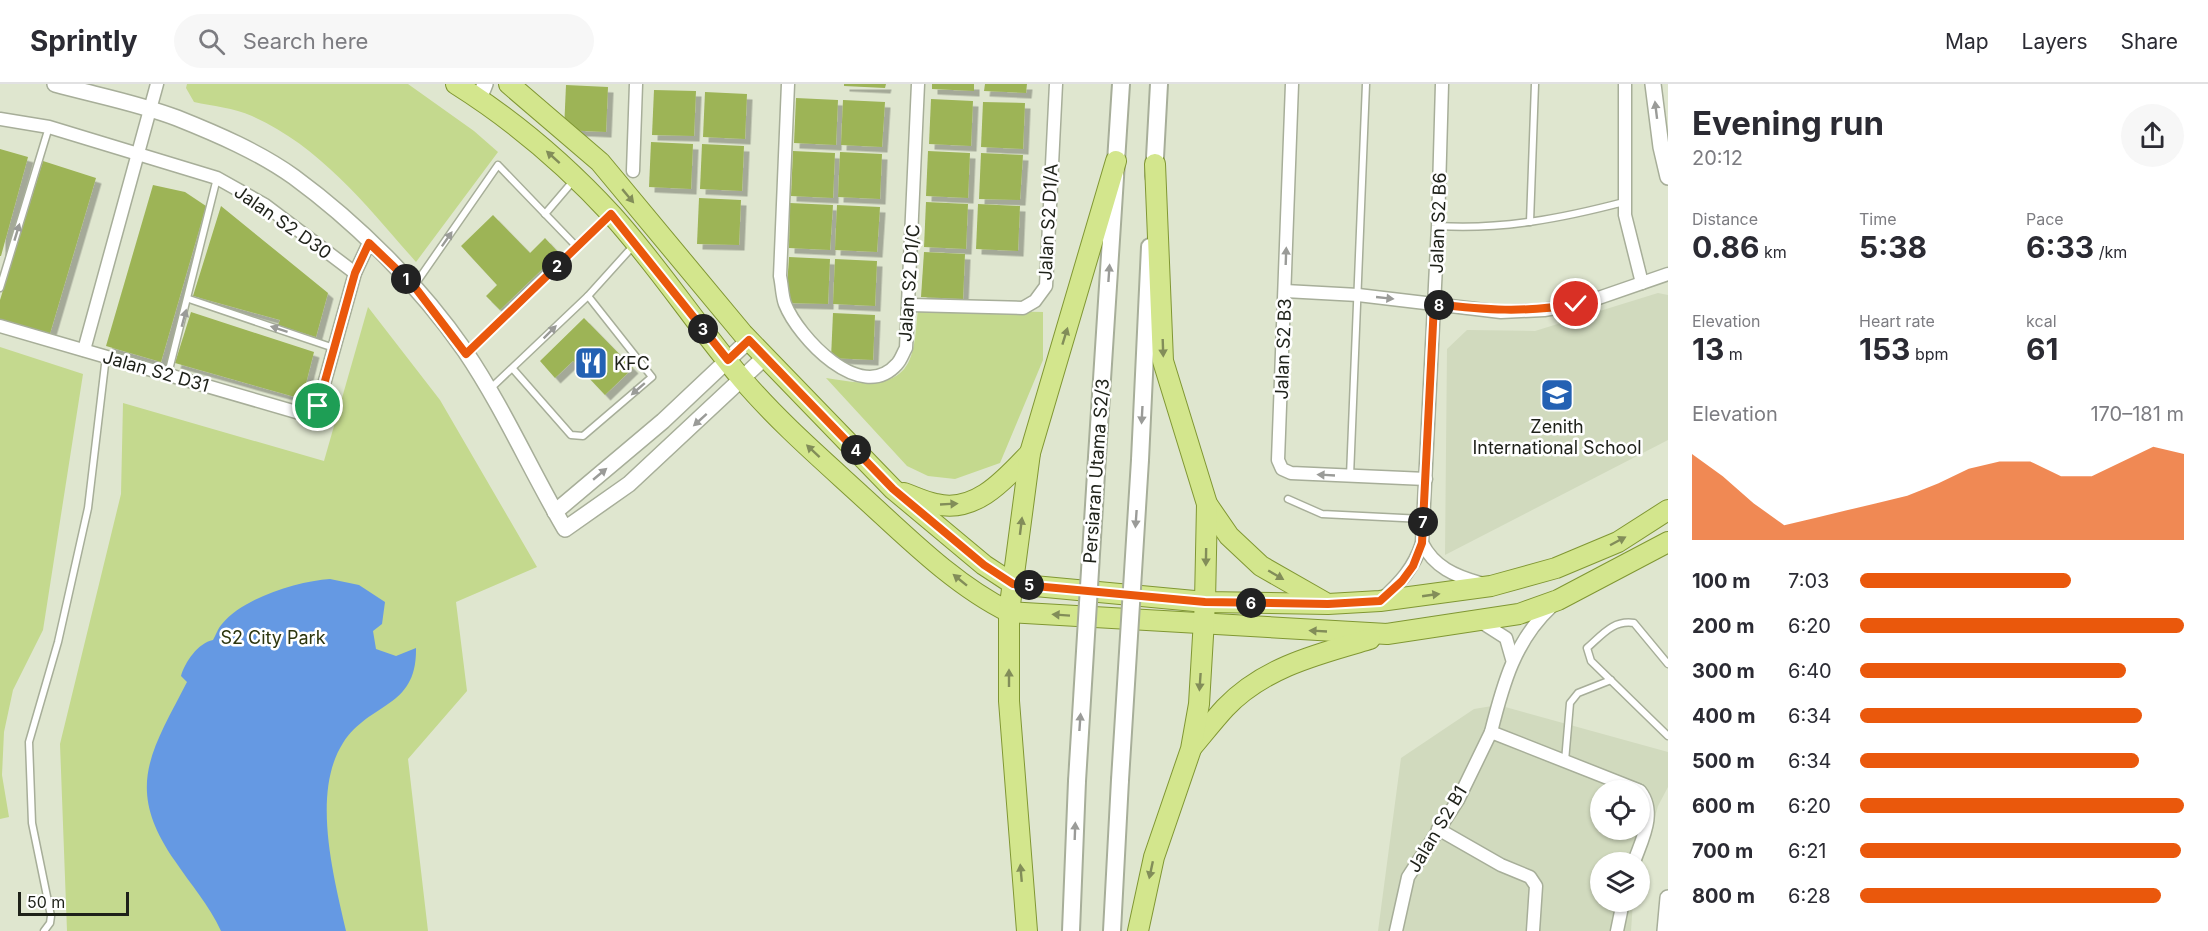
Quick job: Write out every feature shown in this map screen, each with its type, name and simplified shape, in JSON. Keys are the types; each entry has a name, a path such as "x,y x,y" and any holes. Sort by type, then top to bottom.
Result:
{"main road":[{"path":"456,84 482,91 576,178 611,214 743,380 791,431 892,524 990,602 1009,612 1387,634"},
{"path":"509,84 600,162 749,340 893,489 984,565 1013,584 1205,602 1328,604 1380,601 1491,586 1556,568 1618,542 1668,510"},
{"name":"Persiaran Utama S2/3","path":"1071,931 1077,781 1121,84"},
{"path":"1112,931 1119,780 1140,460 1159,84"},
{"path":"1027,931 1009,701 1009,612 1030,453 1116,161"},
{"path":"1155,164 1163,362 1207,504 1228,536 1261,566 1328,604"},
{"path":"893,489 938,505 964,504 993,491 1030,453"},
{"path":"1138,931 1154,857 1191,748 1198,704 1204,624 1207,504"},
{"path":"1191,748 1226,707 1264,677 1306,657 1387,634 1481,622 1519,614 1558,600 1668,542"}],"street":[{"path":"55,84 150,109 221,137 294,177 414,286 466,354 565,529 629,484 765,357"},
{"path":"84,350 140,154 157,84"},
{"path":"633,171 636,84"},
{"name":"Jalan S2 D1/C","path":"788,84 780,276 784,303 801,333 833,365 855,374 879,376 896,365 906,348 910,304 918,84"},
{"name":"Jalan S2 D1/A","path":"910,304 1023,309 1035,301 1046,286 1056,84"},
{"name":"Jalan S2 B3","path":"1292,84 1278,460 1282,469 1291,473 1426,479"},
{"name":"Jalan S2 B6","path":"1380,601 1402,581 1413,566 1422,543 1438,226 1442,84"},
{"path":"1625,84 1624,202 1642,283"},
{"path":"1653,84 1661,147 1668,177"},
{"name":"Jalan S2 D30","path":"0,119 49,127 217,178 265,205 355,273"},
{"path":"334,348 355,273 369,243"},
{"path":"1285,291 1358,295 1501,312 1544,310 1584,303 1668,274"},
{"name":"Jalan S2 D31","path":"0,326 303,414 312,412 318,406 334,348"},
{"path":"555,512 663,421 749,340"},
{"path":"1422,543 1435,562 1447,571 1491,586"},
{"name":"Jalan S2 B1","path":"1396,931 1408,877 1458,800 1491,732 1512,659 1528,630 1558,600"},
{"path":"1481,622 1506,638 1512,659"},
{"path":"1491,732 1612,780"},
{"path":"1438,829 1501,865 1530,877 1536,886 1533,931"},
{"path":"1665,931 1668,898"},
{"path":"1617,931 1621,912"}],"lane":[{"path":"1350,476 1366,84"},
{"path":"1530,222 1535,84"},
{"path":"0,288 49,127"},
{"path":"414,286 498,165 577,247"},
{"path":"168,374 189,299 217,178"},
{"path":"545,214 576,178"},
{"path":"1438,226 1530,222 1624,202"},
{"path":"466,354 611,214"},
{"path":"488,391 588,296 635,244"},
{"path":"513,369 571,435 583,436 652,377 588,296"},
{"path":"189,299 334,348"},
{"path":"44,931 51,916 32,823 29,742 57,642 88,508 106,356"},
{"path":"1288,499 1322,514 1424,519"},
{"path":"1668,664 1634,623 1614,624 1587,648 1591,661 1668,736"},
{"path":"1565,761 1570,703 1578,693 1611,680"}],"shaded area":[{"name":"Zenith International School","path":"1658,293 1668,295 1668,440 1445,555 1447,349 1467,330 1535,331"},
{"path":"1498,705 1668,752 1668,787 1658,806 1650,834 1650,780 1590,780 1590,840 1648,840 1645,852 1590,852 1590,912 1632,912 1631,931 1378,931 1401,758 1474,709"}],"green space":[{"path":"187,84 408,84 474,131 498,152 416,262 342,180 300,144 245,113 194,102 186,88"},
{"name":"S2 City Park","path":"368,307 440,400 537,567 456,602 467,691 408,759 428,931 67,931 60,744 121,494 123,403 324,461"},
{"path":"918,310 1043,312 1043,360 1000,463 955,479 928,476 907,466 826,378 862,383 897,376 905,368 911,356"},
{"path":"0,347 83,374 43,630 13,690 4,732 2,775 9,817 0,819"}],"water":[{"path":"330,579 359,585 385,602 382,624 373,631 376,649 396,656 416,648 414,668 409,683 390,703 354,729 343,743 333,763 328,786 328,836 346,931 221,931 211,912 159,835 150,812 147,791 148,770 154,750 187,682 181,676 186,665 197,649 213,640 231,615 243,606 272,592 303,583"}],"building":[{"path":"844,84 886,84 885,88 844,86"},
{"path":"932,84 974,84 974,91 932,89"},
{"path":"985,84 1027,84 1026,93 984,91"},
{"path":"566,85 608,87 606,132 564,130"},
{"path":"654,90 696,91 694,136 652,135"},
{"path":"705,92 747,94 745,139 703,137"},
{"path":"796,98 838,100 836,145 794,143"},
{"path":"931,99 973,101 971,146 929,144"},
{"path":"843,100 885,102 882,147 841,145"},
{"path":"983,102 1025,103 1023,149 981,147"},
{"path":"651,142 693,144 691,189 649,187"},
{"path":"702,144 744,146 742,191 700,189"},
{"path":"0,149 28,157 1,256 0,256"},
{"path":"793,151 835,153 833,198 791,196"},
{"path":"928,151 970,153 968,198 926,196"},
{"path":"840,152 882,154 880,199 838,197"},
{"path":"981,153 1023,155 1020,200 979,199"},
{"path":"43,161 96,178 49,337 0,320 0,300"},
{"path":"153,185 185,192 206,206 161,362 106,346"},
{"path":"699,198 741,200 739,245 697,244"},
{"path":"926,202 968,204 966,249 924,247"},
{"path":"790,203 833,205 830,250 789,248"},
{"path":"978,204 1020,206 1018,251 976,249"},
{"path":"837,205 880,207 877,252 835,250"},
{"path":"221,206 328,293 316,337 278,325 280,320 193,296"},
{"path":"493,215 530,253 545,238 559,253 500,310 486,296 497,285 461,246"},
{"path":"924,252 965,254 963,299 921,297"},
{"path":"789,257 830,259 828,304 786,303"},
{"path":"835,259 877,261 875,306 833,304"},
{"path":"191,312 314,352 302,399 175,363"},
{"path":"833,313 875,315 873,360 831,358"},
{"path":"584,318 633,368 605,395 573,361 555,378 540,361"}],"place":[{"name":"KFC","path":"591,363"},
{"name":"Zenith International School","path":"1557,395"}],"route":[{"path":"318,406 355,273 369,243 414,286 442,319 466,354 611,214 728,360 749,340 893,489 984,565 1013,584 1205,602 1328,604 1380,601 1402,581 1413,566 1422,543 1434,304 1501,312 1544,310 1576,304"}]}
